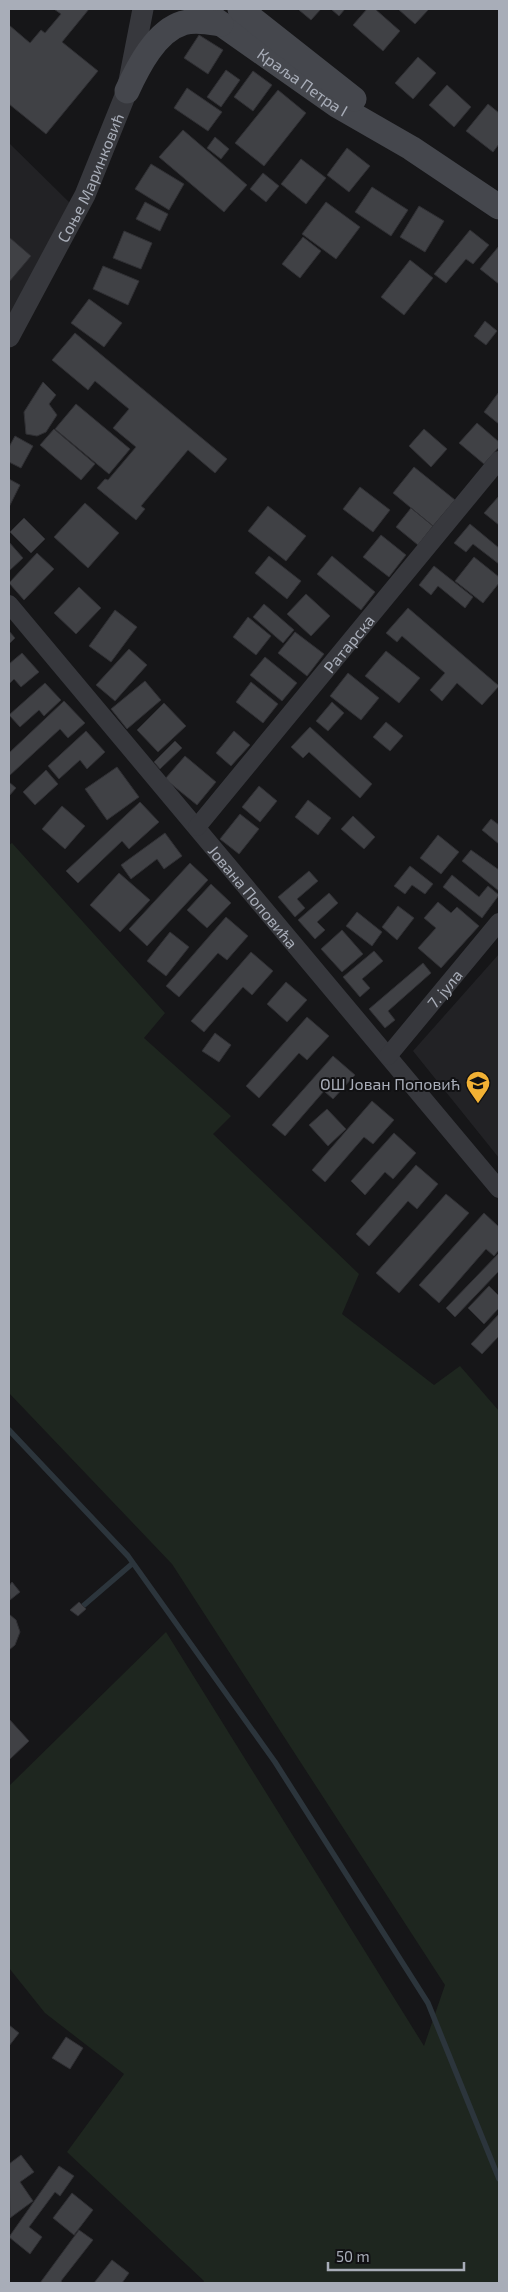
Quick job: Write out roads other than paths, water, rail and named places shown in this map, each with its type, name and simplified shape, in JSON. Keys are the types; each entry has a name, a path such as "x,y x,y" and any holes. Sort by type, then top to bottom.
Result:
{"main road":[{"name":"Краља Петра I","path":"200,9 231,16 366,108 411,148 499,207"},
{"path":"127,91 139,65 157,42 176,26 231,16"}],"street":[{"name":"Соње Маринковић","path":"9,337 85,195 127,91 143,9"},
{"name":"Ратарска","path":"197,827 499,460"},
{"name":"Јована Поповића","path":"9,604 499,1189"},
{"name":"7. јула","path":"388,1056 499,922"}],"waterway":[{"path":"9,1430 128,1556 275,1762 428,2003 499,2179"},
{"path":"83,1606 133,1563"}],"place":[{"name":"ОШ Јован Поповић","path":"478,1104"}]}
